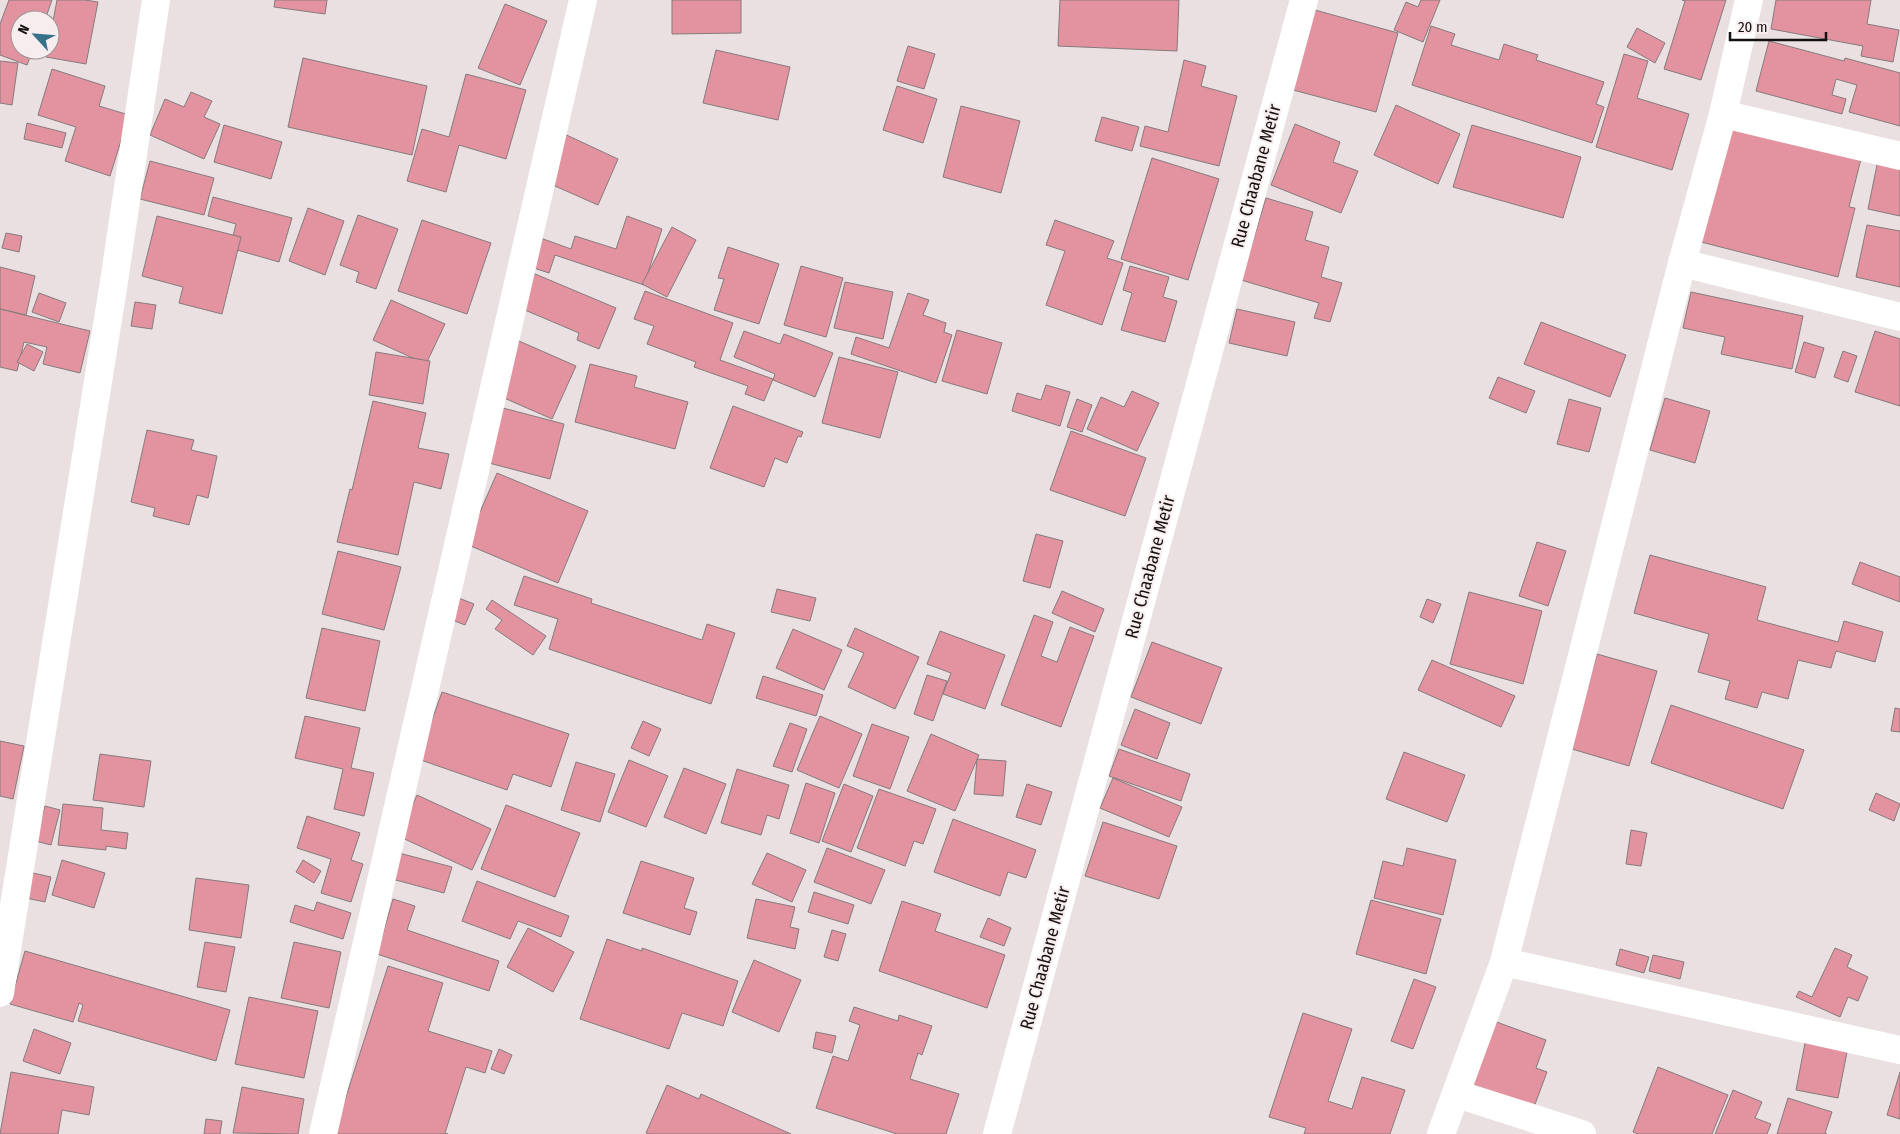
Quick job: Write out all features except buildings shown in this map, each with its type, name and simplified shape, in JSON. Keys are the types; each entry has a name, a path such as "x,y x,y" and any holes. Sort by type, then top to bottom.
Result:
{"street":[{"path":"0,993 112,298 156,0"},
{"path":"323,1134 582,0"},
{"name":"Rue Chaabane Metir","path":"997,1134 1304,0"},
{"path":"1441,1134 1504,962 1682,263 1723,114 1749,0"},
{"path":"1723,114 1900,156"},
{"path":"1682,263 1900,317"},
{"path":"1504,962 1900,1050"},
{"path":"1456,1094 1582,1134"}]}
